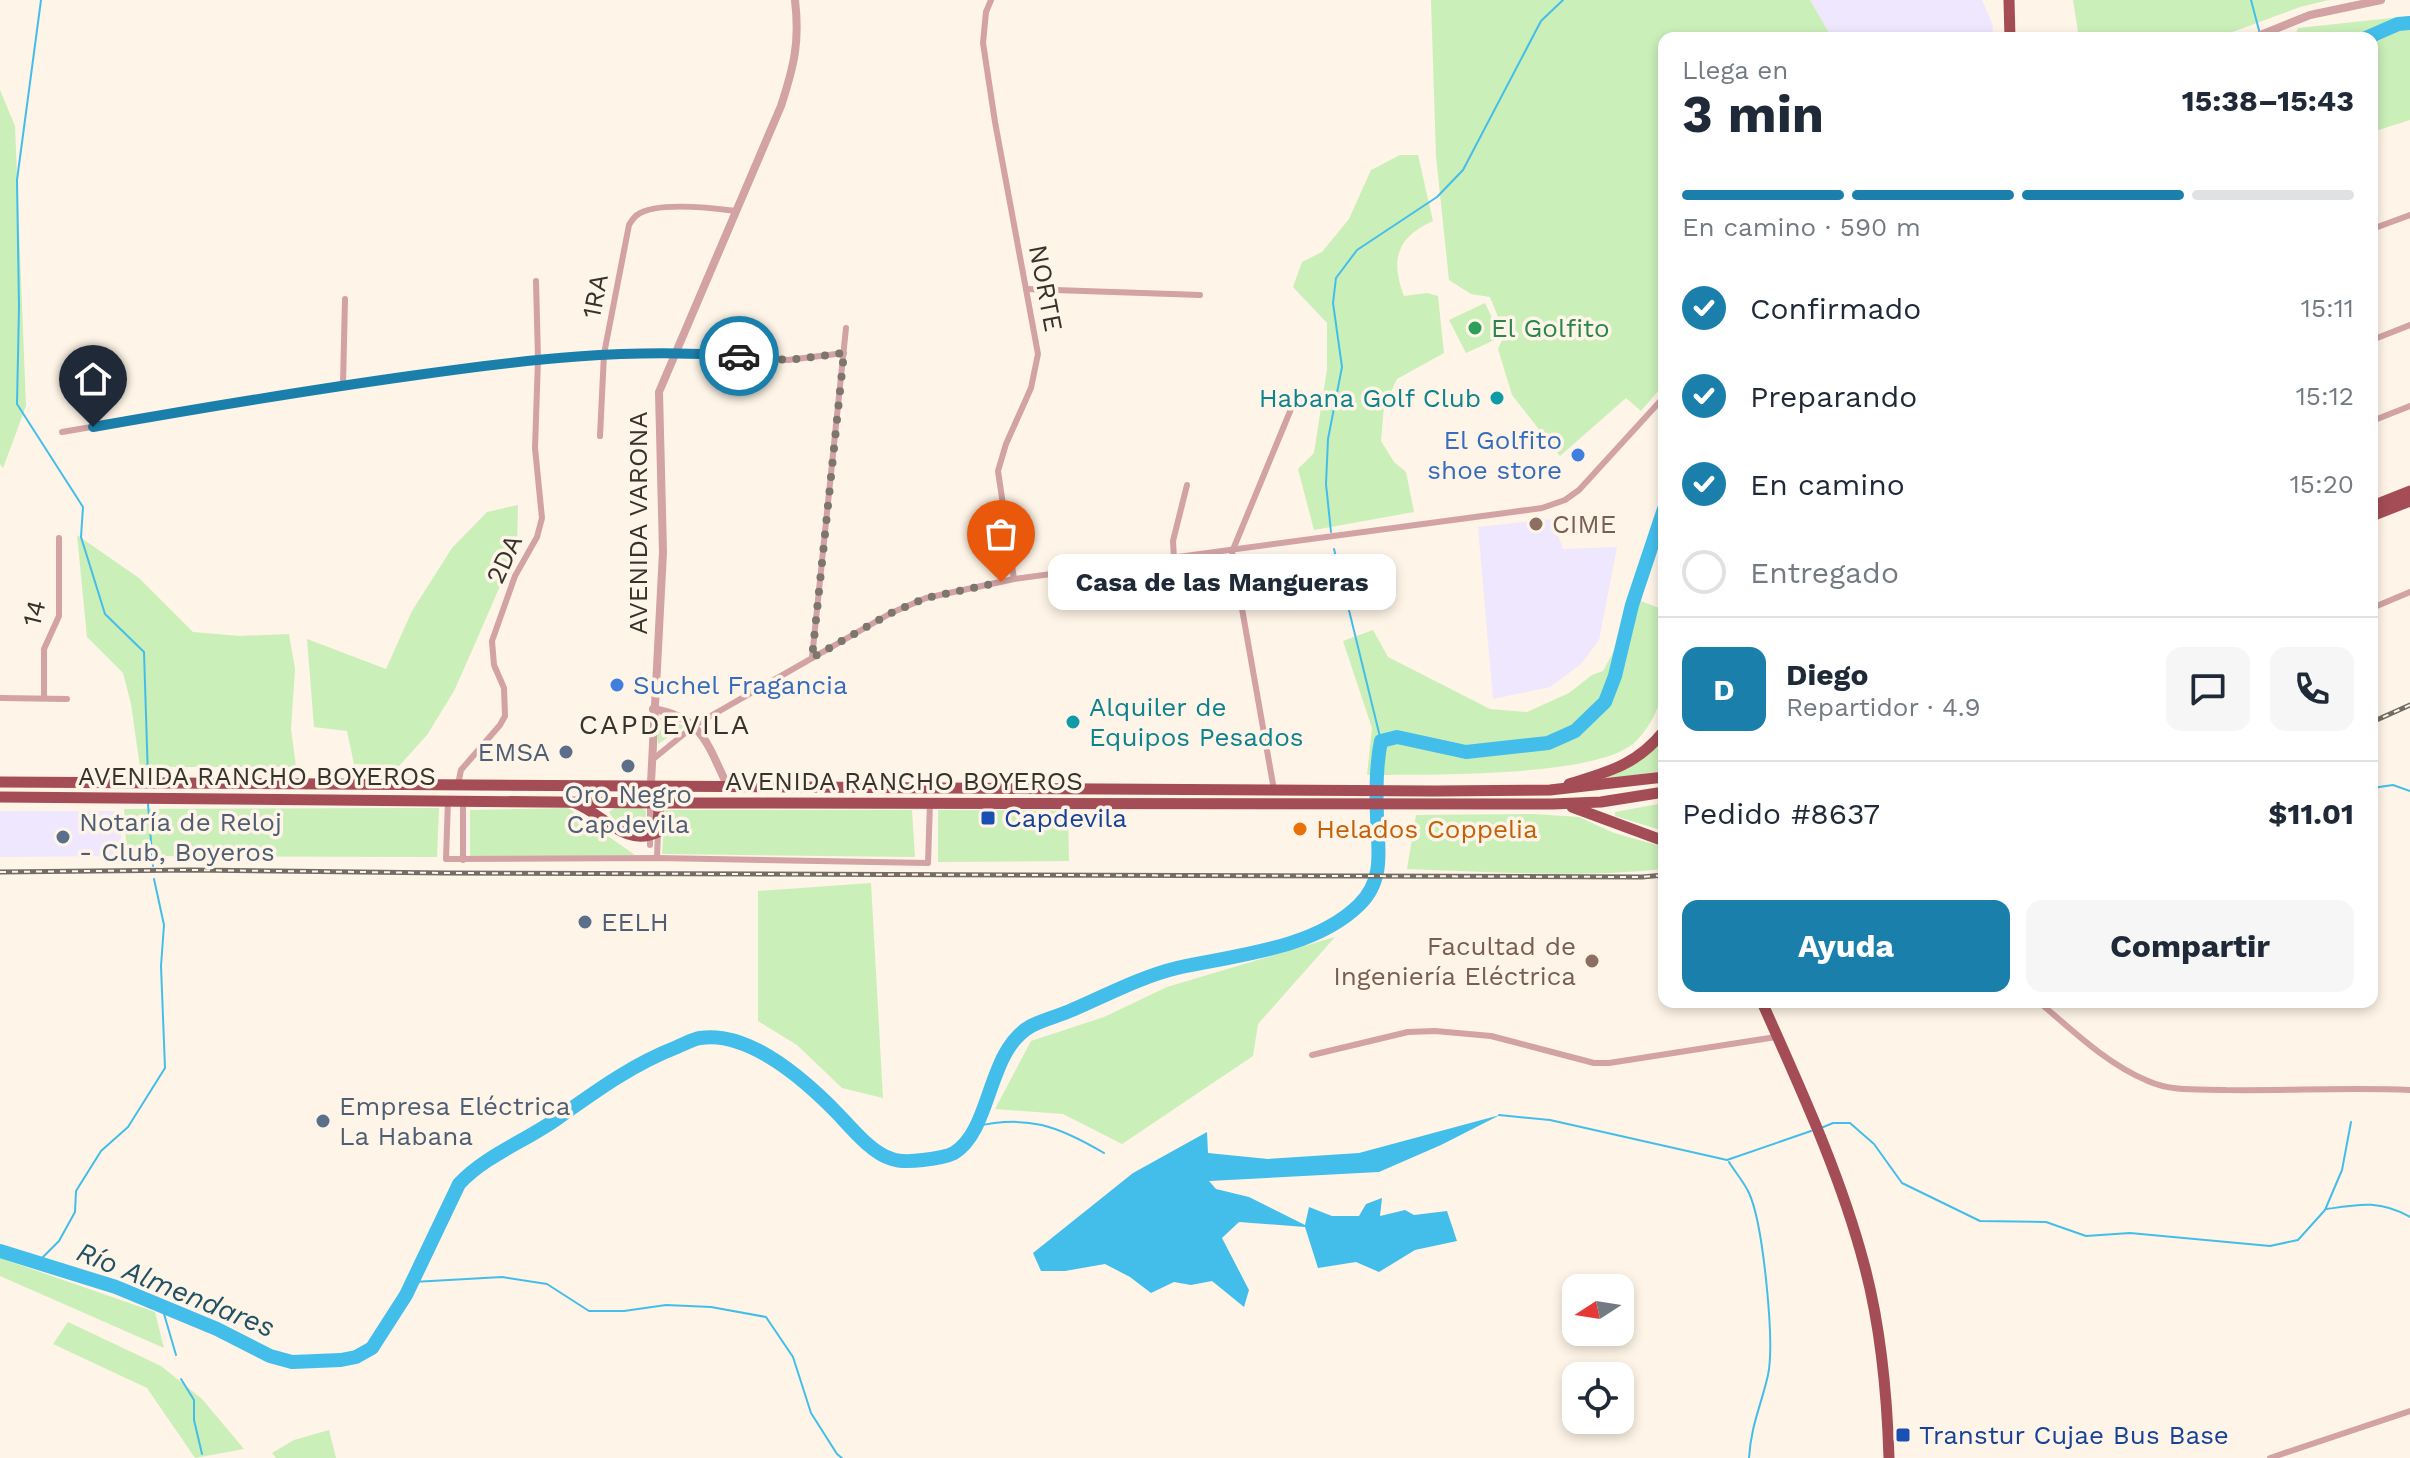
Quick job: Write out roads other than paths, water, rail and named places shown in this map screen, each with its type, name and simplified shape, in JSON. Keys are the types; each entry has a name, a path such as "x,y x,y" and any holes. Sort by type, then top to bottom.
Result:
{"highway":[{"path":"2009,0 2010,32"},
{"path":"2378,504 2410,491"},
{"path":"2378,514 2410,501"},
{"path":"1550,790 1635,760 1658,738"},
{"name":"AVENIDA RANCHO BOYEROS","path":"1434,797 1550,790 1658,778"},
{"name":"AVENIDA RANCHO BOYEROS","path":"0,782 1274,790 1331,796"},
{"name":"AVENIDA RANCHO BOYEROS","path":"0,797 930,802 1331,796 1434,797 1552,804 1601,802 1658,793"},
{"path":"567,801 587,809 630,836 650,838 654,802"},
{"path":"1552,804 1588,811 1658,839"},
{"path":"1765,1008 1825,1144 1864,1266 1884,1378 1889,1458"}],"street":[{"name":"AVENIDA VARONA","path":"654,802 653,709 663,552 659,392 781,106 795,63 798,24 795,0"},
{"name":"NORTE","path":"991,0 986,12 983,43 1038,354 1031,388 1006,444 998,471 1014,579"},
{"path":"2268,32 2310,15 2381,0"},
{"name":"1RA","path":"600,436 604,354 629,225 636,215 651,210 736,211"},
{"path":"2378,227 2410,215"},
{"name":"2DA","path":"458,784 461,770 505,716 504,688 494,665 492,641 515,576 537,537 542,518 535,448 538,359 536,281"},
{"path":"1026,289 1200,295"},
{"path":"343,384 345,299"},
{"path":"2378,338 2410,325"},
{"path":"812,658 846,328"},
{"path":"62,432 343,384 538,359 676,352 788,360 844,353"},
{"path":"652,760 695,725 891,613 926,598 1014,579 1542,508 1559,503 1579,490 1658,404"},
{"path":"2378,419 2410,406"},
{"path":"1274,790 1232,552 1291,409"},
{"path":"1174,559 1173,541 1187,495 1187,485"},
{"name":"14","path":"44,698 44,649 59,616 59,538"},
{"path":"2378,605 2410,592"},
{"path":"0,698 67,699"},
{"path":"653,709 676,713 695,725 728,787"},
{"path":"448,800 446,859 657,858 928,863 930,802"},
{"path":"463,800 463,860"},
{"path":"650,838 657,858"},
{"path":"650,838 657,858"},
{"path":"2046,1008 2121,1068 2172,1089 2410,1090"},
{"path":"1312,1055 1408,1032 1435,1031 1491,1036 1594,1063 1609,1063 1777,1036"},
{"path":"2270,1458 2410,1411"}],"water":[{"path":"1500,1115 1379,1172 1209,1181 1216,1189 1249,1197 1305,1225 1309,1207 1332,1216 1359,1216 1366,1204 1382,1198 1380,1216 1405,1210 1414,1215 1447,1211 1457,1241 1415,1250 1379,1272 1356,1262 1318,1268 1305,1227 1239,1222 1222,1238 1249,1290 1244,1307 1212,1281 1191,1285 1174,1282 1151,1293 1105,1264 1065,1271 1041,1271 1033,1253 1133,1173 1207,1132 1208,1153 1268,1159 1359,1153"}],"waterway":[{"path":"41,0 17,180 17,404 83,507 81,537 105,614 144,652 148,778"},
{"path":"1331,532 1326,484 1328,439 1342,367 1333,303 1336,278 1357,250 1437,197 1463,170 1541,21 1563,0"},
{"path":"2251,0 2259,32"},
{"name":"Río Almendares","path":"2378,33 2398,24 2410,23"},
{"name":"Río Almendares","path":"0,1251 116,1287 217,1329 270,1356 292,1362 341,1360 356,1357 372,1348 406,1295 459,1184 494,1156 546,1126 630,1070 694,1039 719,1038 758,1050 795,1074 863,1140 885,1156 912,1161 954,1153 976,1127 1006,1053 1017,1037 1031,1026 1163,972 1297,941 1341,920 1359,905 1373,885 1378,864 1377,788 1381,741 1397,737 1466,752 1548,743 1575,731 1605,702 1658,527"},
{"path":"1334,549 1381,741"},
{"path":"2378,787 2393,785 2410,791"},
{"path":"148,804 153,866"},
{"path":"39,1261 59,1241 75,1212 76,1191 101,1151 128,1127 165,1068 161,966 164,925 154,879"},
{"path":"1499,1115 1550,1120 1727,1160 1811,1131"},
{"path":"974,1127 1010,1122 1042,1125 1057,1129 1104,1153"},
{"path":"1821,1128 1833,1123 1850,1123 1874,1144 1902,1183 1980,1221 2046,1222 2086,1236 2130,1233 2270,1246 2298,1240 2325,1210 2342,1170 2351,1122"},
{"path":"1729,1162 1747,1189 1754,1208 1769,1311 1768,1375 1754,1425 1749,1458"},
{"path":"2327,1209 2370,1205 2389,1208 2410,1217"},
{"path":"413,1282 502,1277 547,1284 589,1311 624,1311 666,1305 711,1307 766,1317 793,1357 811,1413 842,1458"},
{"path":"162,1307 176,1355"},
{"path":"181,1379 194,1400 194,1420 202,1454"}],"railway":[{"path":"2378,719 2410,705"},
{"path":"0,872 190,870 1658,876"}],"place":[{"name":"El Golfito","path":"1475,328"},
{"name":"Habana Golf Club","path":"1497,398"},
{"name":"El Golfito shoe store","path":"1578,455"},
{"name":"CIME","path":"1536,524"},
{"name":"Casa de las Mangueras","path":"1001,582"},
{"name":"Suchel Fragancia","path":"617,685"},
{"name":"Alquiler de Equipos Pesados","path":"1073,722"},
{"name":"EMSA","path":"566,752"},
{"name":"Oro Negro Capdevila","path":"628,766"},
{"name":"Capdevila","path":"988,818"},
{"name":"Helados Coppelia","path":"1300,829"},
{"name":"Notaría de Reloj - Club, Boyeros","path":"63,837"},
{"name":"EELH","path":"585,922"},
{"name":"Facultad de Ingeniería Eléctrica","path":"1592,961"},
{"name":"Empresa Eléctrica La Habana","path":"323,1121"},
{"name":"Transtur Cujae Bus Base","path":"1903,1435"}],"district":[{"name":"CAPDEVILA","path":"665,724"}]}
